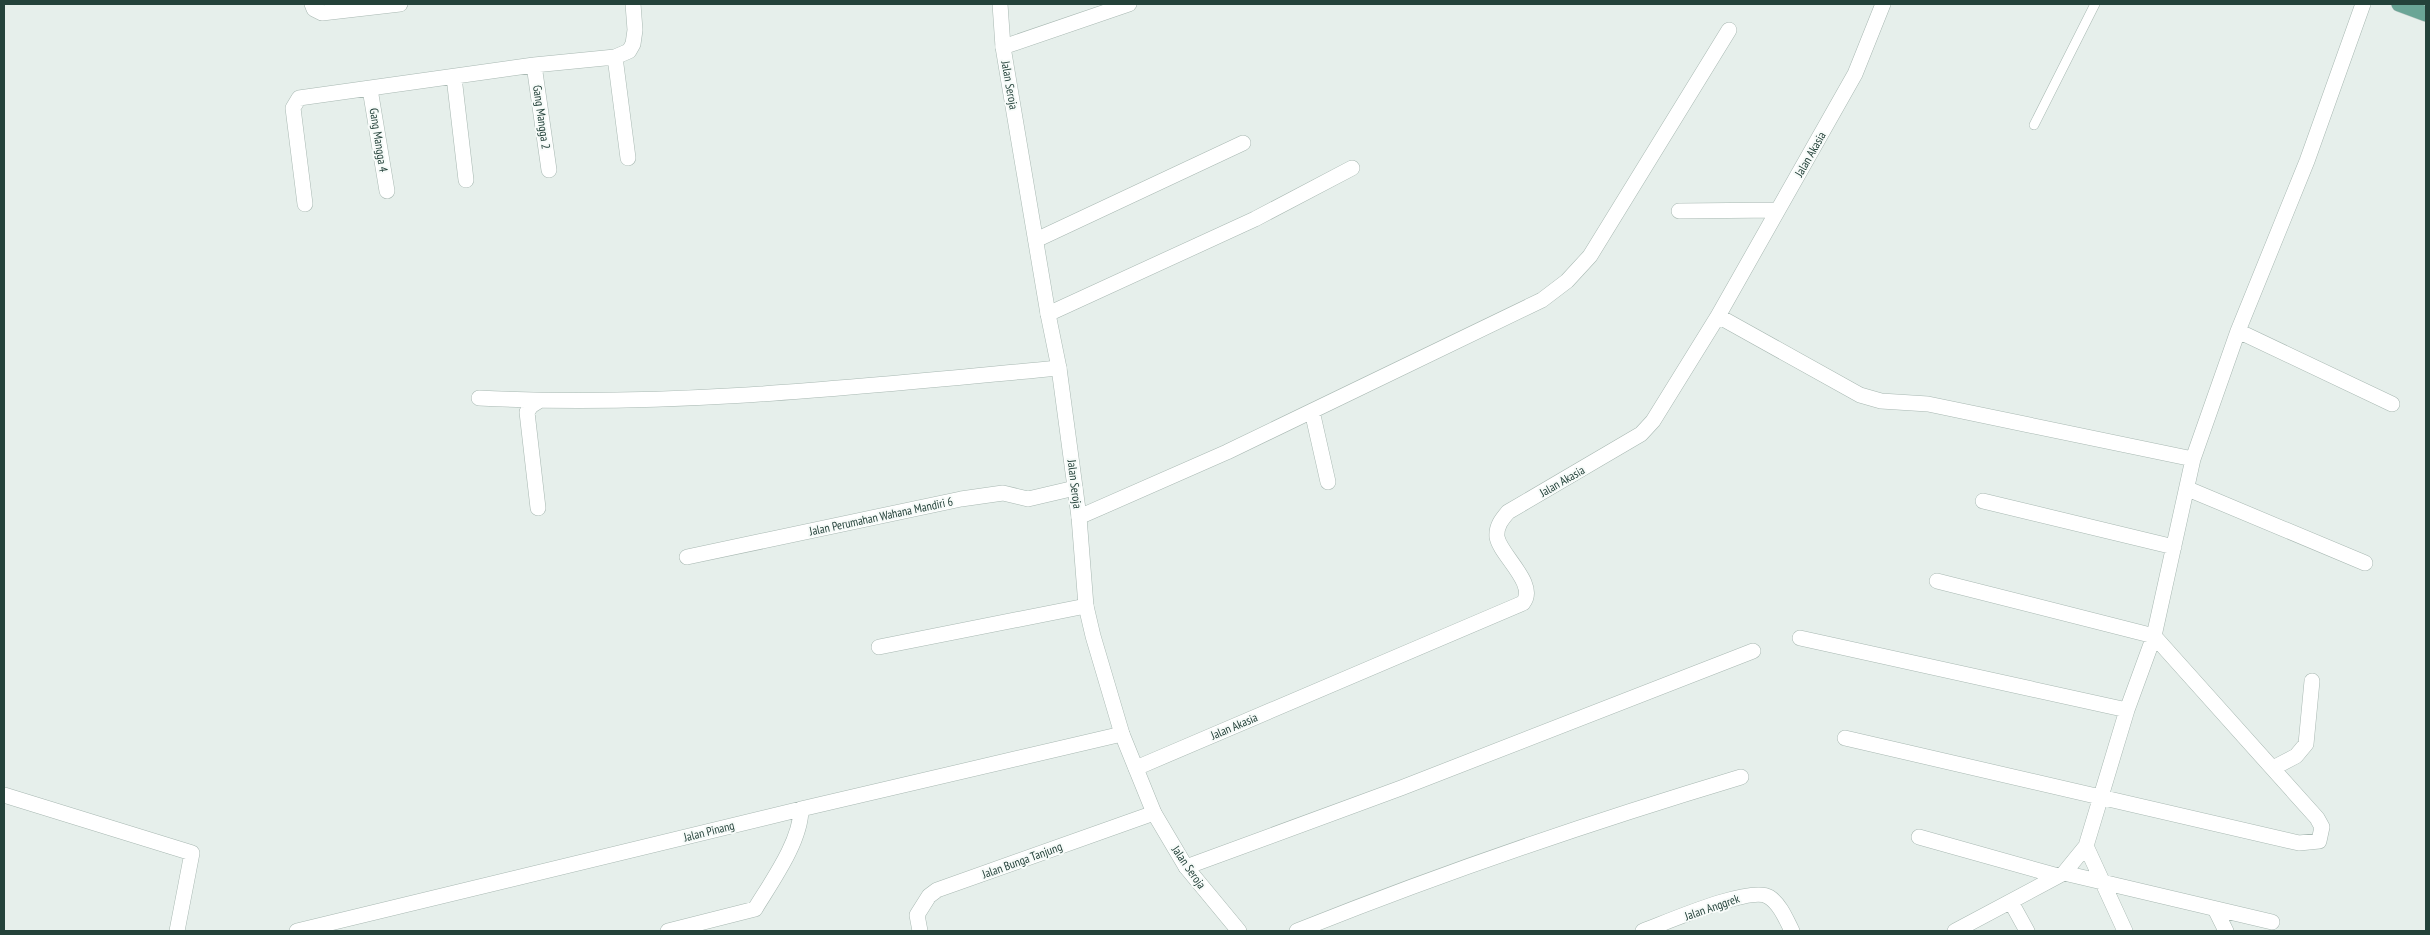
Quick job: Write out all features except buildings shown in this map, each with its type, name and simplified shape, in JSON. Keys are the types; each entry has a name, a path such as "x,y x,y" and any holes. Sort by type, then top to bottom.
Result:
{"main road":[{"path":"2399,4 2426,14"}],"street":[{"path":"312,4 317,12 322,13 400,4"},
{"path":"305,204 294,115 294,103 299,98 534,65 615,57 629,50 633,44 635,30 633,4"},
{"name":"Jalan Seroja","path":"1000,4 1003,47 1048,314 1059,368 1079,517 1086,606 1122,734 1154,813 1186,868 1239,931"},
{"path":"1003,47 1130,4"},
{"name":"Jalan Akasia","path":"1136,768 1523,603 1526,599 1526,587 1497,538 1500,521 1508,512 1641,434 1652,421 1718,316 1855,74 1883,4"},
{"path":"1955,931 2061,875 2086,846 2127,710 2154,636 2193,460 2238,331 2307,161 2364,4"},
{"path":"1079,517 1227,452 1542,300 1567,282 1590,256 1729,30"},
{"path":"615,57 628,158"},
{"name":"Gang Mangga 2","path":"534,65 549,170"},
{"path":"454,77 466,180"},
{"name":"Gang Mangga 4","path":"370,89 387,191"},
{"path":"1036,240 1243,144"},
{"path":"1048,314 1255,219 1352,168"},
{"path":"1680,210 1778,210"},
{"path":"1718,316 1860,395 1881,401 1928,404 2193,460"},
{"path":"2238,331 2392,404"},
{"path":"479,398 539,401 696,399 1059,368"},
{"path":"538,508 527,412 531,406 539,401"},
{"path":"1312,411 1328,482"},
{"name":"Jalan Perumahan Wahana Mandiri 6","path":"687,557 961,500 1003,493 1028,499 1075,488"},
{"path":"2188,488 2365,563"},
{"path":"1983,501 2174,547"},
{"path":"1846,738 2299,843 2319,841 2321,834 2320,824 2273,768 2154,636 1937,581"},
{"path":"879,647 1086,606"},
{"path":"1800,638 2127,710"},
{"path":"1186,868 1401,788 1753,651"},
{"path":"2273,768 2296,756 2306,744 2312,681"},
{"name":"Jalan Pinang","path":"297,931 801,809 1122,734"},
{"path":"1297,931 1370,902 1524,848 1741,777"},
{"path":"4,795 192,854 177,931"},
{"path":"668,931 756,909 776,875 801,824 801,809"},
{"name":"Jalan Bunga Tanjung","path":"920,931 917,915 929,896 937,890 1154,813"},
{"path":"1919,837 2061,875 2101,882 2272,922"},
{"path":"2086,846 2125,931"},
{"name":"Jalan Anggrek","path":"1644,931 1720,903 1752,894 1767,895 1777,904 1792,931"},
{"path":"2011,902 2027,931"},
{"path":"2215,909 2226,931"}],"lane":[{"path":"2034,125 2095,4"}]}
